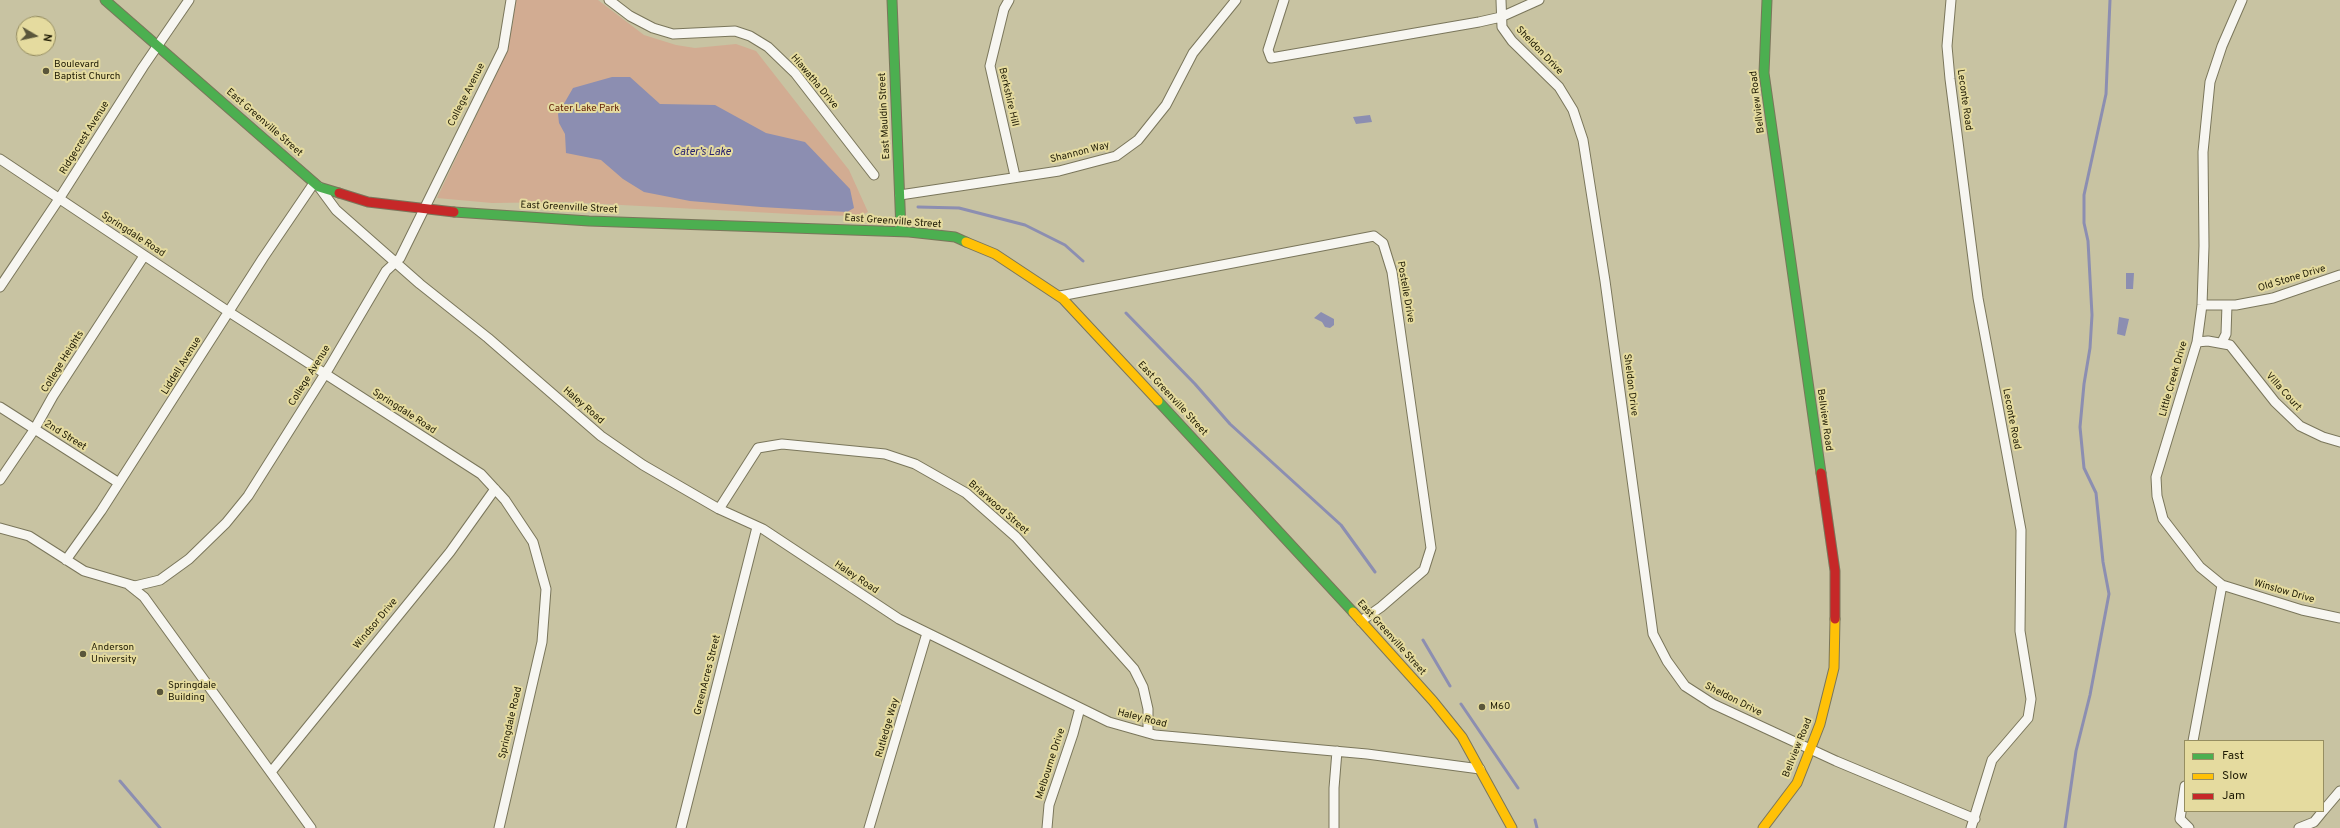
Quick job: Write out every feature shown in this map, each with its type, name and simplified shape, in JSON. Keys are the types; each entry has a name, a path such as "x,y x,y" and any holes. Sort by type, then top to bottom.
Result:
{"main road":[{"name":"East Greenville Street","path":"105,0 317,185 368,202 423,210 589,220 901,231 955,237 995,254 1060,296 1361,621 1462,737 1512,828"},
{"name":"East Mauldin Street","path":"892,0 901,231"},
{"name":"Bellview Road","path":"1763,828 1797,783 1820,724 1834,668 1835,571 1764,72 1767,0"}],"street":[{"name":"Ridgecrest Avenue","path":"0,287 189,0"},
{"name":"College Avenue","path":"0,528 29,536 84,571 135,586 160,580 189,559 226,523 248,496 325,374 386,271 400,258 503,49 511,0"},
{"name":"Hiawatha Drive","path":"609,0 630,16 653,28 673,34 735,31 750,36 768,47 795,73 874,175"},
{"name":"Berkshire Hill","path":"1009,0 1004,9 990,66 1015,176"},
{"name":"Shannon Way","path":"900,195 1015,176 1059,171 1116,156 1138,140 1166,105 1193,53 1236,0"},
{"path":"1284,0 1268,50 1268,56 1274,58 1501,17 1538,0"},
{"path":"1501,0 1501,17"},
{"name":"Leconte Road","path":"1951,0 1947,46 1950,79 1978,298 2021,530 2020,631 2031,699 2028,718 1992,760 1973,824"},
{"name":"Little Creek Drive","path":"2222,585 2200,567 2163,520 2157,496 2156,477 2161,456 2172,428 2197,342 2202,304 2204,246 2203,152 2210,82 2222,46 2242,0"},
{"name":"Sheldon Drive","path":"1501,17 1502,27 1512,41 1558,87 1573,110 1583,140 1605,281 1652,634 1667,661 1685,686 1713,704 1973,824"},
{"name":"Springdale Road","path":"0,159 229,312 481,474 505,500 534,542 546,589 542,642 499,828"},
{"name":"Haley Road","path":"317,185 336,210 601,436 643,465 719,509 757,526 899,619 1109,722 1148,733 1231,743 1337,752 1480,769"},
{"name":"Liddell Avenue","path":"66,560 119,483 229,312 317,185"},
{"name":"Postelle Drive","path":"1060,296 1374,236 1383,243 1392,272 1432,548 1424,570 1381,607 1361,621"},
{"name":"College Heights","path":"0,480 34,430 53,396 144,256"},
{"name":"Old Stone Drive","path":"2202,304 2227,305 2273,298 2340,275"},
{"path":"2197,342 2208,340 2222,342 2226,334 2227,305"},
{"name":"Villa Court","path":"2222,342 2230,345 2270,396 2300,426 2323,437 2340,442"},
{"name":"2nd Street","path":"0,407 119,483"},
{"name":"Briarwood Street","path":"719,509 758,448 782,444 886,454 915,464 966,492 1016,537 1134,669 1143,687 1148,709 1148,733"},
{"name":"Windsor Drive","path":"271,772 450,552 495,489"},
{"name":"GreenAcres Street","path":"681,828 757,526"},
{"path":"128,584 144,597 311,828"},
{"path":"2193,740 2222,585"},
{"name":"Winslow Drive","path":"2222,585 2302,610 2340,618"},
{"name":"Rutledge Way","path":"869,828 927,633"},
{"name":"Melbourne Drive","path":"1047,828 1049,805 1073,734 1080,708"},
{"path":"1334,828 1334,788 1337,752"},
{"path":"2324,810 2340,790"},
{"path":"2184,793 2180,819 2189,828"},
{"path":"2299,828 2314,822 2322,812"}],"green space":[{"name":"Cater Lake Park","path":"514,0 598,0 644,35 676,45 695,48 736,44 756,51 849,170 868,212 860,216 810,215 565,202 492,203 437,198 502,62 513,23"}],"water":[{"name":"Cater’s Lake","path":"612,77 630,77 660,104 715,105 766,133 805,142 850,189 854,208 847,212 690,201 644,192 623,179 601,160 566,153 565,134 559,123 558,114 573,88"},
{"path":"1370,115 1372,122 1356,124 1353,117"},
{"path":"2126,273 2134,273 2133,289 2126,289"},
{"path":"1321,312 1334,319 1334,325 1330,328 1325,327 1322,322 1314,318"},
{"path":"2119,317 2129,319 2125,336 2117,334"}],"waterway":[{"path":"2065,828 2076,751 2090,695 2109,594 2103,562 2096,493 2084,468 2080,427 2084,384 2090,348 2092,315 2088,241 2084,223 2084,195 2106,94 2110,0"},
{"path":"918,207 959,208 1025,225 1065,245 1083,261"},
{"path":"1126,313 1195,384 1230,424 1341,525 1375,572"},
{"path":"1423,640 1450,686"},
{"path":"1461,704 1518,788"},
{"path":"120,781 160,828"},
{"path":"1535,820 1537,828"}],"traffic: fast":[{"path":"105,0 319,187 339,193"},
{"path":"892,0 901,231"},
{"path":"1767,0 1764,73 1821,473"},
{"path":"454,212 589,221 909,232 955,237 966,242"},
{"path":"1158,401 1353,612"}],"traffic: slow":[{"path":"966,242 995,254 1063,299 1158,401"},
{"path":"1353,612 1433,701 1462,737 1512,828"},
{"path":"1763,828 1797,783 1820,724 1834,668 1835,619"}],"traffic: jam":[{"path":"339,193 368,202 454,212"},
{"path":"1821,473 1835,571 1835,619"}],"place":[{"name":"Boulevard Baptist Church","path":"46,71"},
{"name":"Anderson University","path":"83,654"},
{"name":"Springdale Building","path":"160,692"},
{"name":"M60","path":"1482,707"}]}
